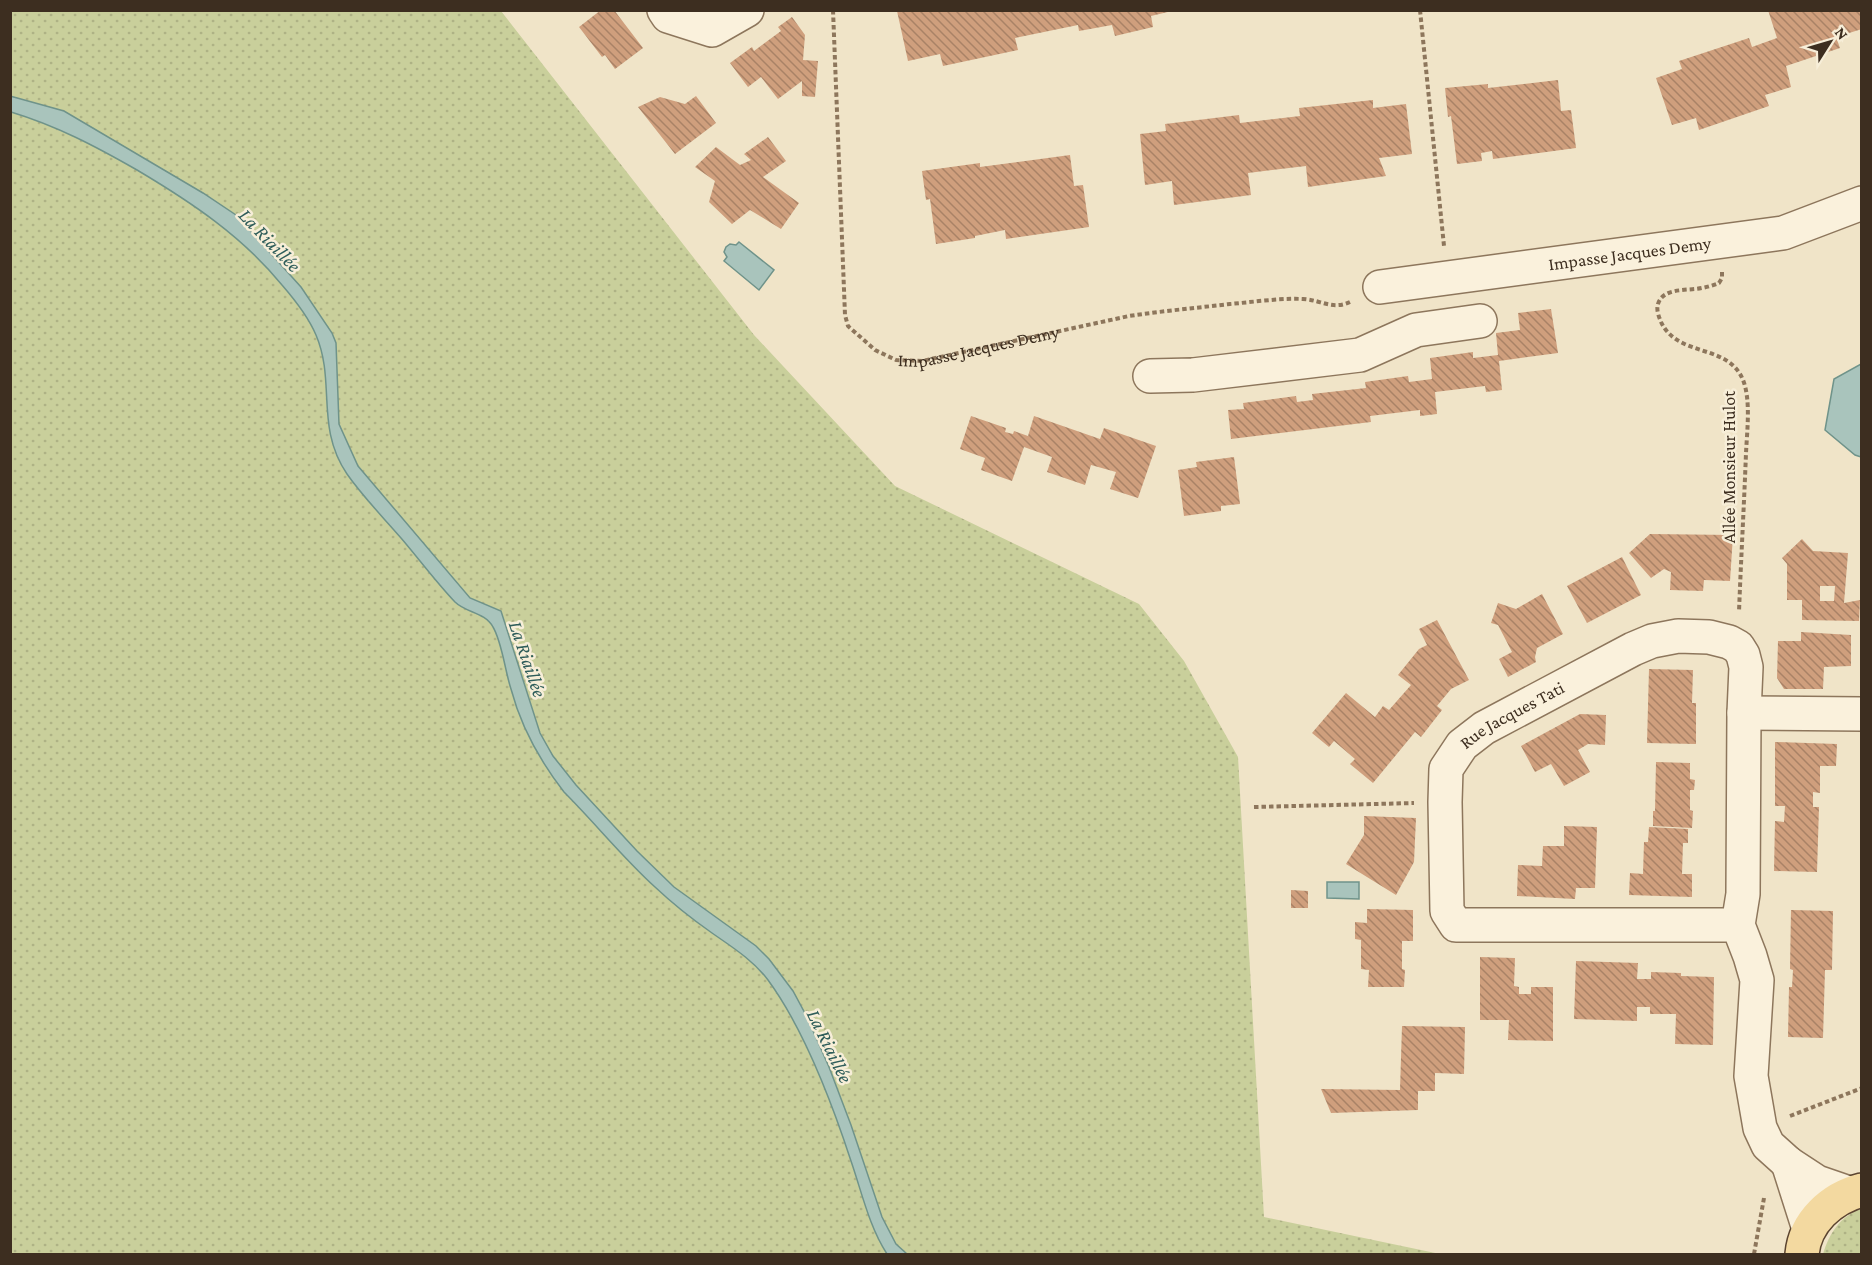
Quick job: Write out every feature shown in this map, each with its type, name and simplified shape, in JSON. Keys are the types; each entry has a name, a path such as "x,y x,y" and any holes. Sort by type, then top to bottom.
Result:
{"main road":[{"path":"1805,1242 1820,1214 1833,1202 1856,1192"}],"street":[{"path":"664,10 668,16 712,30 747,10"},
{"name":"Impasse Jacques Demy","path":"1386,286 1783,233 1862,203"},
{"path":"1386,286 1402,336"},
{"path":"1150,376 1193,375 1360,355 1416,330 1480,321"},
{"name":"Rue Jacques Tati","path":"1729,642 1709,637 1678,636 1652,641 1484,728 1462,746 1446,769 1447,911 1456,926 1738,924"},
{"path":"1729,642 1738,647 1746,667 1743,894 1738,924 1756,980 1751,1076 1760,1128 1768,1145 1788,1163 1817,1182 1856,1192"},
{"path":"1744,713 1862,714"},
{"path":"1788,1163 1805,1242"}],"path":[{"name":"Impasse Jacques Demy","path":"833,10 845,315 848,327 875,350 896,360 922,362 1129,316 1286,298 1315,300 1331,306 1343,306 1386,286"},
{"path":"1420,10 1447,278"},
{"name":"Allée Monsieur Hulot","path":"1721,241 1722,278 1719,283 1701,289 1672,292 1662,297 1657,305 1662,324 1673,339 1728,360 1736,368 1743,381 1747,409 1743,547 1738,622 1729,642"},
{"path":"1254,807 1445,802"},
{"path":"1760,1128 1862,1088"},
{"path":"1754,1254 1765,1191"}],"green space":[{"path":"10,11 501,11 754,335 895,486 1139,604 1184,661 1238,757 1264,1217 1440,1254 11,1254"},
{"path":"1861,1209 1861,1254 1823,1254 1841,1221"}],"water":[{"path":"10,96 64,111 203,193 236,215 301,287 332,333 336,343 339,424 358,466 470,598 501,611 540,733 553,756 576,785 674,887 756,946 793,991 829,1067 882,1217 896,1244 907,1254 887,1254 881,1243 816,1067 781,999 768,980 749,960 690,917 662,893 564,792 539,756 526,730 515,703 499,640 490,622 455,602 347,474 331,439 322,353 313,328 296,302 250,251 215,221 137,170 91,145 60,130 11,112"},
{"path":"739,242 774,270 759,290 724,261 727,257 724,252 726,247"},
{"path":"1861,364 1861,457 1855,455 1825,430 1834,379"},
{"path":"1327,882 1359,882 1359,899 1327,898"}],"building":[{"path":"601,10 614,10 643,48 615,69 605,55 602,57 579,27"},
{"path":"1768,10 1862,10 1862,29 1836,37 1840,48 1786,66 1791,87 1765,95 1769,106 1699,130 1696,118 1672,125 1656,78 1682,69 1679,61 1749,38 1752,47 1777,38"},
{"path":"897,11 1172,11 1151,16 1153,27 1115,36 1112,25 1079,31 1078,25 1015,38 1018,50 943,66 940,54 908,61"},
{"path":"792,17 805,35 803,60 818,61 815,97 802,96 802,81 778,99 761,77 748,87 730,63 752,47 754,51 781,31 778,27"},
{"path":"1558,80 1561,111 1571,110 1576,148 1493,159 1492,151 1481,153 1482,161 1457,164 1445,88 1488,84 1488,88"},
{"path":"696,96 716,123 675,154 638,107 660,97 685,104"},
{"path":"1373,100 1373,108 1406,104 1412,154 1379,158 1386,176 1308,187 1306,166 1248,173 1251,195 1174,205 1172,181 1145,185 1140,134 1166,131 1165,124 1239,115 1240,123 1300,116 1299,108"},
{"path":"768,137 786,161 763,177 799,203 781,229 750,210 732,224 709,202 715,181 695,167 716,147 740,165 751,160 744,154"},
{"path":"1070,155 1074,186 1083,185 1089,227 1006,239 1005,230 975,236 975,238 936,244 930,199 926,200 922,171 980,163 980,167"},
{"path":"1551,309 1558,353 1499,361 1502,390 1486,392 1485,386 1435,392 1437,414 1420,416 1420,410 1370,416 1371,422 1231,439 1228,410 1244,409 1243,403 1296,396 1297,402 1313,400 1312,394 1366,388 1365,382 1408,376 1409,382 1432,379 1430,358 1473,352 1473,358 1498,355 1496,333 1520,330 1518,313"},
{"path":"971,416 1006,428 1005,432 1013,434 1014,431 1028,436 1034,416 1100,439 1104,428 1156,446 1138,498 1110,489 1116,472 1091,465 1085,485 1047,472 1052,457 1024,447 1012,481 981,470 985,458 960,449"},
{"path":"1234,457 1240,504 1221,506 1221,511 1184,516 1178,470 1197,467 1196,462"},
{"path":"1650,534 1733,535 1730,581 1704,580 1703,591 1670,590 1671,572 1664,569 1651,578 1629,553"},
{"path":"1802,539 1813,551 1848,553 1844,603 1860,600 1859,621 1802,620 1802,600 1787,600 1787,564 1782,558","holes":["1820,586 1835,586 1834,601 1820,601"]},
{"path":"1622,557 1641,595 1587,623 1567,586"},
{"path":"1542,594 1563,634 1537,648 1536,662 1508,677 1499,659 1512,652 1498,625 1491,623 1498,603 1516,609"},
{"path":"1437,620 1469,680 1451,689 1437,706 1442,710 1421,737 1415,732 1373,783 1350,764 1355,759 1334,741 1329,747 1312,733 1346,693 1375,717 1383,706 1389,710 1411,685 1398,675 1419,649 1427,645 1419,629"},
{"path":"1801,632 1851,635 1851,666 1824,667 1823,689 1784,689 1777,678 1778,641 1801,641"},
{"path":"1649,669 1693,670 1692,703 1696,703 1696,744 1647,743"},
{"path":"1580,714 1606,715 1605,745 1588,744 1578,750 1590,772 1564,786 1551,764 1535,772 1521,746"},
{"path":"1775,742 1837,744 1836,766 1820,766 1820,793 1813,792 1813,807 1819,807 1817,872 1774,871 1775,821 1784,822 1785,806 1775,806"},
{"path":"1656,762 1690,763 1690,779 1695,780 1694,790 1690,790 1690,810 1693,811 1692,828 1653,826"},
{"path":"1364,816 1416,818 1414,862 1396,895 1346,864 1364,835"},
{"path":"1564,826 1597,827 1595,888 1576,888 1575,899 1517,896 1518,865 1542,866 1543,846 1564,846"},
{"path":"1649,827 1688,829 1688,843 1683,843 1682,874 1692,874 1692,897 1629,895 1630,873 1643,874 1644,842 1648,842"},
{"path":"1291,890 1308,891 1308,908 1291,908"},
{"path":"1367,909 1413,910 1413,941 1402,941 1404,987 1368,987 1369,970 1361,969 1361,940 1355,939 1355,922 1367,923"},
{"path":"1791,910 1833,911 1832,970 1825,970 1823,1038 1788,1037 1789,987 1792,987 1793,970 1790,969"},
{"path":"1480,957 1515,958 1514,986 1519,987 1519,994 1531,994 1531,987 1553,987 1553,1041 1508,1040 1509,1020 1480,1020"},
{"path":"1576,961 1638,963 1637,979 1651,979 1651,972 1714,977 1713,1045 1675,1044 1676,1014 1650,1014 1650,1007 1637,1007 1637,1021 1574,1019"},
{"path":"1402,1026 1465,1027 1464,1074 1435,1073 1435,1091 1418,1091 1418,1110 1331,1113 1321,1089 1400,1090"}],"water label":[{"name":"La Riaillée","path":"270,240"},
{"name":"La Riaillée","path":"528,659"},
{"name":"La Riaillée","path":"830,1046"}]}
